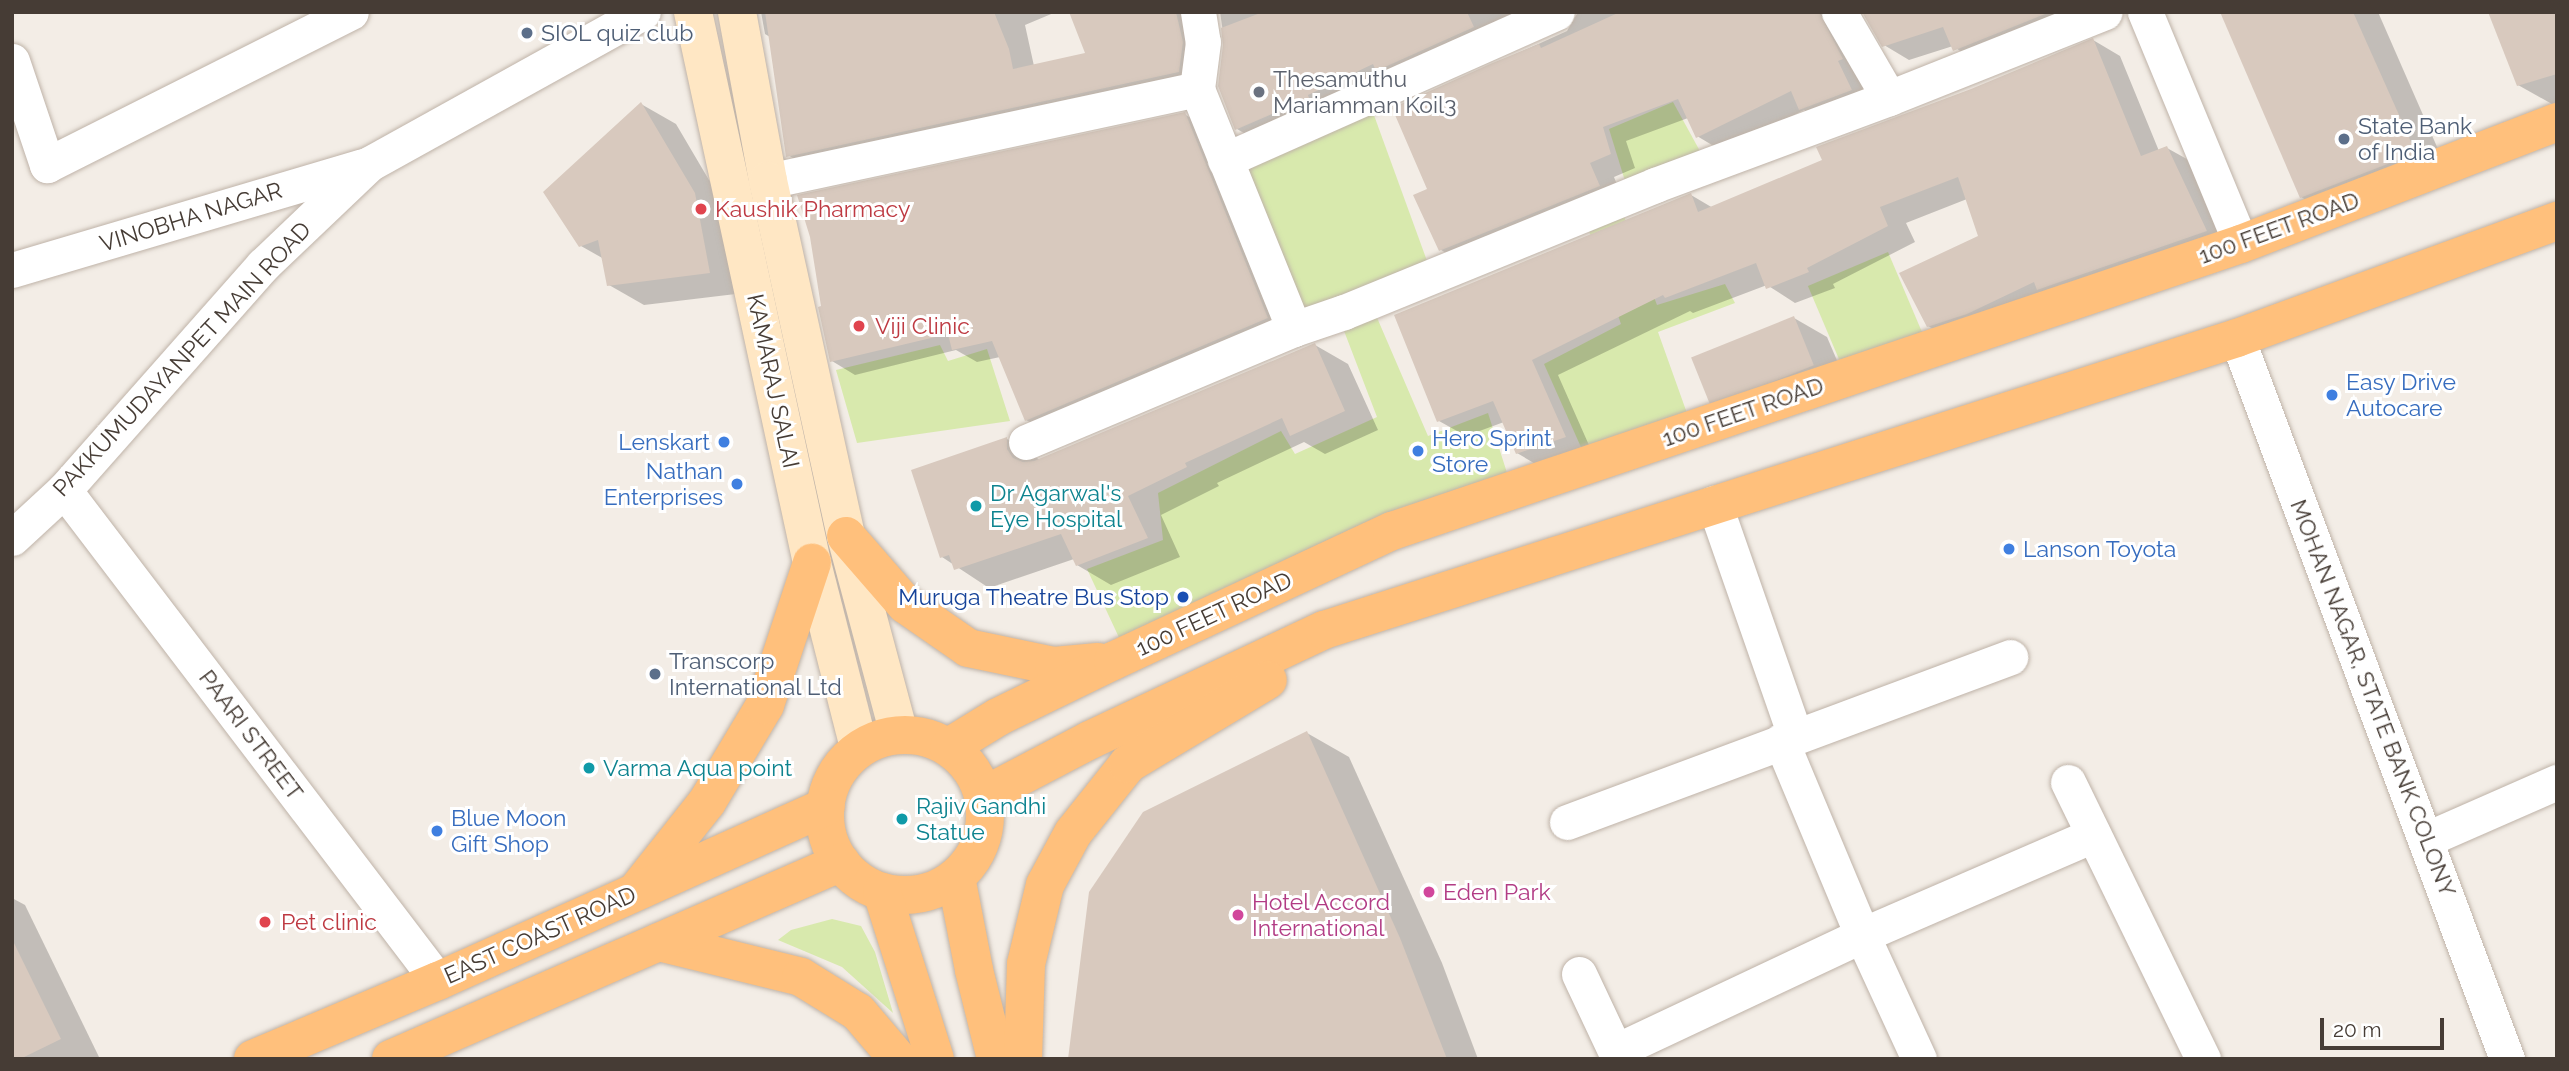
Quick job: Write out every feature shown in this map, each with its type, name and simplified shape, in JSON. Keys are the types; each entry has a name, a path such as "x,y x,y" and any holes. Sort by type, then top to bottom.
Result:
{"highway":[{"name":"100 FEET ROAD","path":"949,747 998,717 1392,531 2241,244 2557,122"},
{"path":"983,796 1090,740 1324,630 1714,503 2237,338 2557,221"},
{"path":"846,536 906,606 968,648 1054,666 1114,661"},
{"path":"635,894 707,802 765,705 812,563"},
{"path":"1023,1059 1026,964 1045,885 1073,832 1128,764 1277,675 1302,654 1324,630"},
{"path":"899,734 925,737 949,747 964,760 983,796 986,818 981,841 971,860 956,877 934,890 908,895 882,892 859,880 841,862 826,826 826,807 831,784 843,764 859,748 878,738 899,734"},
{"name":"EAST COAST ROAD","path":"253,1059 438,981 826,807"},
{"path":"391,1059 841,862"},
{"path":"956,877 974,970 996,1059"},
{"path":"882,892 935,1059"},
{"path":"659,942 801,977 858,1012 898,1059"}],"main road":[{"name":"KAMARAJ SALAI","path":"694,12 812,563 859,748"},
{"name":"KAMARAJ SALAI","path":"737,12 768,181 846,536 899,734"}],"street":[{"path":"12,61 47,165 351,12"},
{"name":"PAKKUMUDAYANPET MAIN ROAD","path":"12,538 64,490 263,265 369,164 643,12"},
{"path":"1198,12 1203,42 1197,89 1294,328"},
{"path":"1225,160 1557,12"},
{"path":"1839,12 1889,99"},
{"path":"1026,442 1294,328 1344,312 1655,185 1889,99 2105,12"},
{"path":"2145,12 2241,244"},
{"path":"768,181 1197,89"},
{"name":"VINOBHA NAGAR","path":"12,270 369,164"},
{"name":"MOHAN NAGAR, STATE BANK COLONY","path":"2237,338 2427,839 2507,1059"},
{"name":"PAARI STREET","path":"64,490 438,981"},
{"path":"1714,503 1788,738 1862,935 1919,1059"},
{"path":"1567,822 2010,657"},
{"path":"2068,782 2203,1059"},
{"path":"2427,839 2557,782"},
{"path":"1579,974 1618,1055 1862,935 2093,835"}],"green space":[{"path":"1673,102 1701,153 1625,181 1609,129"},
{"path":"1371,107 1429,268 1298,316 1239,155"},
{"path":"1624,216 1657,305 1725,284 1735,303 1658,332 1688,416 1584,454 1544,364 1621,324 1589,231"},
{"path":"1888,252 1922,333 1842,367 1808,286"},
{"path":"1375,313 1428,436 1488,413 1508,476 1122,644 1087,569 1163,540 1158,493 1281,431 1295,454 1377,417 1341,323"},
{"path":"940,345 948,361 987,349 1010,421 857,443 836,370"},
{"path":"832,919 861,926 875,952 893,1013 842,967 778,940 791,930"}],"building":[{"path":"765,12 994,12 1009,49 1013,69 1085,53 1069,12 1176,12 1183,42 1179,72 786,157"},
{"path":"1263,12 1467,12 1474,27 1376,71 1373,64 1308,95 1309,98 1235,130 1218,86 1223,45 1221,28"},
{"path":"1620,12 1819,12 1843,59 1838,61 1852,90 1799,110 1791,91 1696,138 1678,99 1603,127 1611,154 1590,163 1600,186 1439,251 1413,195 1427,189 1392,108 1539,44 1541,48"},
{"path":"1862,12 2050,12 1953,51 1943,27 1882,47"},
{"path":"2220,12 2353,12 2416,153 2300,198"},
{"path":"2488,12 2557,12 2557,74 2517,86"},
{"path":"2093,38 2141,156 2167,146 2207,231 2037,290 2034,282 1967,314 1927,327 1899,273 1978,236 1958,177 1880,207 1888,226 1807,268 1809,272 1766,289 1756,263 1665,298 1663,295 1532,360 1566,437 1516,454 1493,401 1437,422 1394,315 1691,193 1698,212 1822,160 1816,147 1971,89"},
{"path":"641,102 695,193 710,273 607,286 598,240 579,247 543,192"},
{"path":"1185,112 1268,318 1025,421 992,341 952,350 948,334 830,362 818,307 821,306 810,237 797,195"},
{"path":"1794,316 1814,365 1711,407 1691,358"},
{"path":"1315,343 1345,411 1290,436 1282,418 1185,463 1187,467 1128,496 1148,538 1076,566 1061,534 954,570 949,555 940,558 911,470 1007,437 1007,449 1013,458 1023,462 1034,461"},
{"name":"Hotel Accord International","path":"1307,731 1400,938 1447,1059 1068,1059 1089,892 1143,812"},
{"path":"12,939 61,1039 20,1059 12,1059"}],"place":[{"name":"SIOL quiz club","path":"527,33"},
{"name":"Thesamuthu Mariamman Koil3","path":"1259,92"},
{"name":"State Bank of India","path":"2344,139"},
{"name":"Kaushik Pharmacy","path":"701,209"},
{"name":"Viji Clinic","path":"859,326"},
{"name":"Easy Drive Autocare","path":"2332,395"},
{"name":"Lenskart","path":"724,442"},
{"name":"Hero Sprint Store","path":"1418,451"},
{"name":"Nathan Enterprises","path":"737,484"},
{"name":"Dr Agarwal's Eye Hospital","path":"976,506"},
{"name":"Lanson Toyota","path":"2009,549"},
{"name":"Muruga Theatre Bus Stop","path":"1183,597"},
{"name":"Transcorp International Ltd","path":"655,674"},
{"name":"Varma Aqua point","path":"589,768"},
{"name":"Rajiv Gandhi Statue","path":"902,819"},
{"name":"Blue Moon Gift Shop","path":"437,831"},
{"name":"Eden Park","path":"1429,892"},
{"name":"Hotel Accord International","path":"1238,915"},
{"name":"Pet clinic","path":"265,922"}]}
